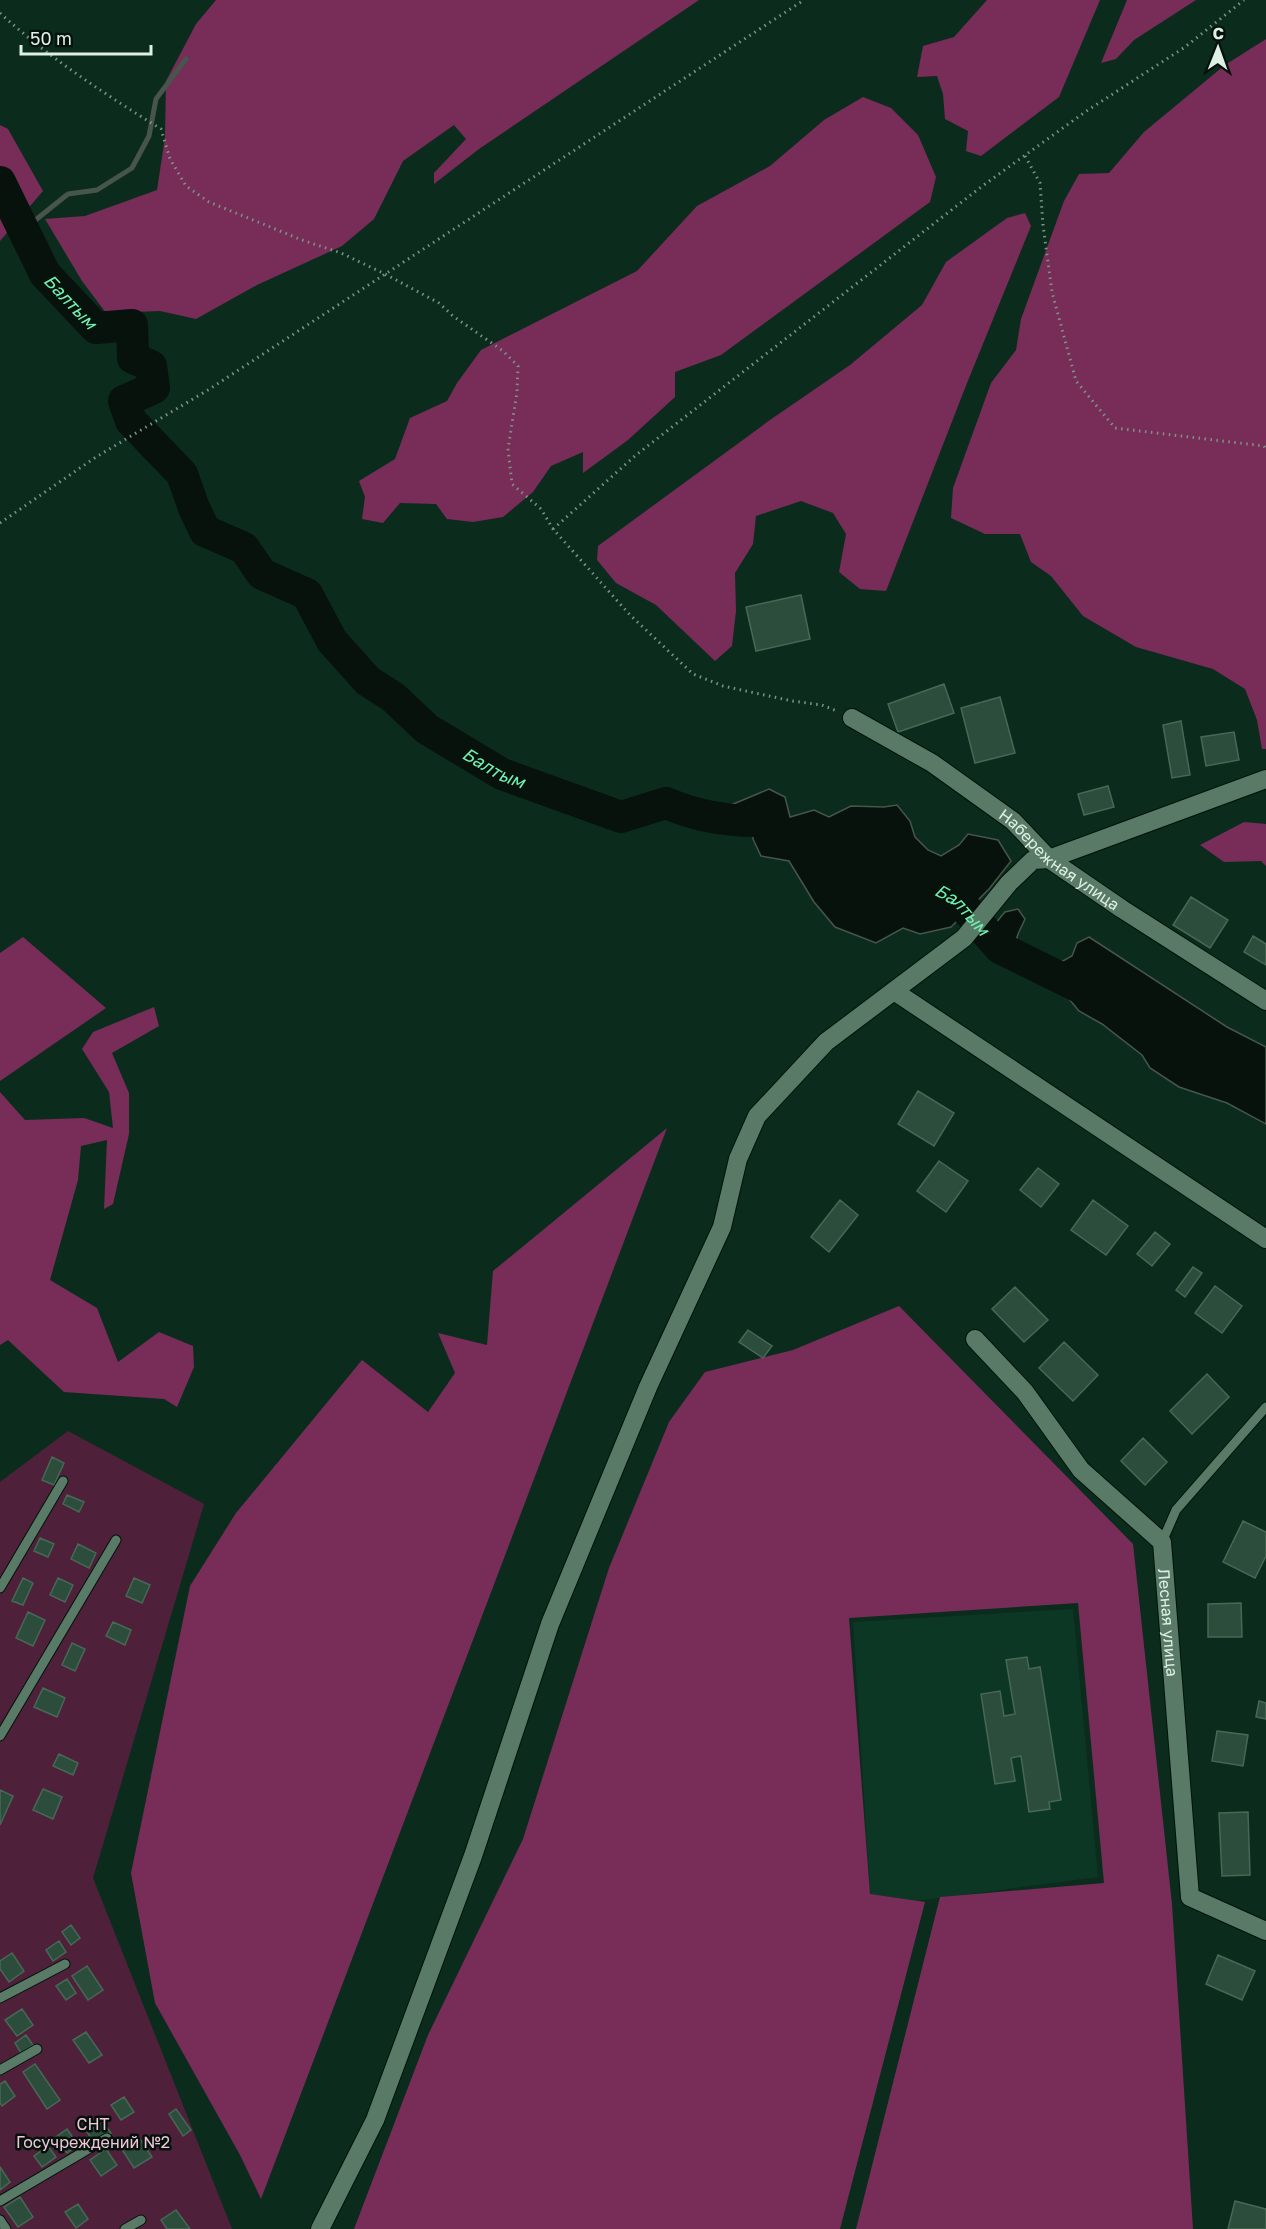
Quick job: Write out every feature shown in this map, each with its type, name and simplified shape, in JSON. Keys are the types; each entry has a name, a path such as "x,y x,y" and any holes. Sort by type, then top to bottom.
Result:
{"street":[{"name":"Набережная улица","path":"852,718 932,763 1013,821 1049,860 1266,1001"},
{"path":"320,2229 375,2120 472,1856 550,1624 648,1387 722,1227 738,1159 758,1116 826,1042 964,938 1009,883 1033,860 1049,860 1266,779"},
{"path":"894,991 1266,1239"},
{"path":"975,1340 1025,1392 1082,1470 1162,1542"},
{"name":"Лесная улица","path":"1162,1542 1190,1897 1266,1931"}],"lane":[{"path":"1162,1542 1176,1510 1266,1407"},
{"path":"0,1587 63,1480"},
{"path":"0,1736 116,1540"},
{"path":"0,1998 65,1964"},
{"path":"0,2070 37,2049"},
{"path":"0,2201 107,2138"},
{"path":"0,2220 6,2229"},
{"path":"124,2229 141,2220"}],"path":[{"path":"0,523 96,457 208,390 804,0"},
{"path":"553,530 636,455 981,187 1085,112 1185,47 1244,0"},
{"path":"0,13 81,78 161,129 170,159 186,186 208,202 340,253 385,274 439,303 453,316 503,351 518,366 518,392 508,448 512,484 541,508 553,530 630,615 693,674 723,686 822,705 852,718"},
{"path":"1025,155 1040,183 1052,292 1076,381 1115,428 1264,446 1266,449"}],"shaded area":[{"path":"216,0 699,0 479,149 434,184 434,173 466,139 454,125 403,161 374,219 342,246 257,285 196,319 160,311 106,313 82,281 45,219 85,216 157,190 165,137 166,81 196,24"},
{"path":"987,0 1100,0 1059,97 981,156 966,151 968,131 945,119 943,94 937,76 917,77 923,46 954,37"},
{"path":"1127,0 1196,0 1134,40 1116,59 1101,63"},
{"path":"1266,39 1266,749 1262,749 1257,720 1245,689 1213,669 1136,647 1083,616 1051,576 1031,562 1020,534 985,534 951,518 953,488 991,383 1016,350 1021,319 1064,201 1079,174 1109,173 1144,132 1225,65"},
{"path":"863,97 891,108 918,135 936,177 930,202 721,355 675,372 675,397 628,440 583,473 583,452 551,466 533,492 503,517 473,522 447,519 436,504 400,503 383,523 362,519 365,497 359,481 395,459 410,418 447,401 481,350 637,271 697,206 770,166 824,120"},
{"path":"0,125 8,129 43,191 0,241"},
{"path":"1025,213 1031,226 886,591 860,589 839,572 846,534 833,513 801,501 756,516 753,544 735,573 736,611 732,646 715,661 656,605 616,583 597,560 598,546 770,420 850,365 922,305 946,262 1007,218"},
{"path":"1244,822 1266,824 1266,866 1261,861 1224,862 1200,845"},
{"path":"23,937 106,1008 0,1081 0,953"},
{"path":"154,1007 159,1026 112,1053 129,1093 129,1134 113,1204 104,1209 107,1140 81,1146 78,1180 50,1280 97,1308 118,1362 159,1332 193,1346 194,1367 177,1407 164,1399 64,1392 8,1340 0,1345 0,1092 25,1120 84,1118 113,1128 109,1092 82,1049 93,1032"},
{"path":"667,1128 261,2199 240,2155 155,2003 131,1873 190,1586 236,1513 362,1360 428,1412 455,1373 438,1333 487,1345 493,1271"},
{"path":"899,1306 1133,1544 1172,1904 1193,2229 856,2229 940,1897 1104,1883 1078,1603 849,1618 870,1894 925,1902 840,2229 354,2229 428,2035 523,1839 609,1568 669,1422 705,1372 793,1350"},
{"path":"1073,1609 1098,1877 871,1907 853,1622"}],"green space":[{"name":"СНТ Госучреждений №2","path":"68,1431 204,1504 93,1878 232,2229 0,2229 0,1482"}],"water":[{"path":"769,789 785,797 790,817 814,810 829,817 851,806 897,805 910,821 915,837 928,850 941,856 959,845 968,834 998,840 1011,861 989,889 951,927 920,934 903,928 876,943 835,927 814,902 789,861 761,856 753,839 752,828 733,826 718,829 712,813"},
{"path":"1018,909 1025,919 1013,950 1000,956 986,943 989,931 1005,912"},
{"path":"1089,937 1227,1027 1266,1047 1266,1124 1227,1103 1179,1087 1150,1068 1142,1055 1102,1024 1079,1011 1060,988 1047,977 1050,968 1072,956 1077,943"}],"building":[{"path":"801,595 810,639 756,651 746,607"},
{"path":"944,684 954,713 898,732 888,704"},
{"path":"1000,697 1015,753 975,763 961,708"},
{"path":"1181,721 1190,775 1172,778 1163,725"},
{"path":"1234,732 1239,760 1206,766 1201,737"},
{"path":"1108,786 1114,807 1084,815 1078,794"},
{"path":"1191,897 1228,920 1210,948 1173,925"},
{"path":"1253,936 1266,944 1266,965 1244,952"},
{"path":"918,1091 954,1113 934,1146 898,1124"},
{"path":"939,1161 968,1181 946,1212 917,1191"},
{"path":"1038,1168 1059,1184 1041,1207 1020,1190"},
{"path":"840,1200 858,1215 829,1252 811,1237"},
{"path":"1093,1200 1128,1226 1106,1255 1071,1230"},
{"path":"1155,1232 1170,1244 1152,1266 1137,1254"},
{"path":"1193,1267 1202,1273 1185,1297 1176,1290"},
{"path":"1215,1286 1242,1306 1222,1333 1195,1313"},
{"path":"1015,1287 1048,1320 1024,1342 992,1309"},
{"path":"748,1330 772,1346 763,1358 739,1342"},
{"path":"1064,1342 1098,1375 1073,1401 1039,1368"},
{"path":"1207,1374 1229,1397 1192,1434 1170,1411"},
{"path":"1143,1438 1167,1462 1145,1485 1121,1461"},
{"path":"52,1457 64,1463 54,1485 42,1480"},
{"path":"67,1495 84,1502 79,1512 63,1504"},
{"path":"1243,1521 1266,1532 1266,1556 1255,1578 1223,1562"},
{"path":"40,1538 54,1544 48,1557 34,1551"},
{"path":"78,1544 96,1553 89,1568 71,1559"},
{"path":"23,1578 33,1583 23,1605 12,1601"},
{"path":"58,1578 73,1585 65,1602 50,1595"},
{"path":"134,1578 150,1585 142,1603 126,1596"},
{"path":"1241,1603 1242,1637 1208,1637 1208,1604"},
{"path":"28,1612 45,1620 33,1646 16,1638"},
{"path":"113,1622 131,1630 125,1645 106,1636"},
{"path":"72,1643 85,1649 75,1671 62,1665"},
{"path":"1027,1657 1029,1669 1040,1667 1061,1800 1049,1802 1050,1809 1029,1812 1021,1756 1011,1758 1015,1781 995,1784 981,1694 1000,1691 1004,1716 1015,1714 1006,1660"},
{"path":"43,1688 65,1698 57,1717 34,1707"},
{"path":"1259,1701 1266,1703 1266,1719 1256,1717"},
{"path":"1217,1731 1248,1735 1243,1766 1212,1761"},
{"path":"59,1754 78,1763 73,1775 53,1766"},
{"path":"43,1789 62,1797 53,1819 33,1810"},
{"path":"0,1790 13,1796 0,1825"},
{"path":"1248,1812 1250,1875 1222,1876 1219,1813"},
{"path":"71,1925 80,1938 71,1945 62,1932"},
{"path":"59,1941 66,1952 53,1961 46,1950"},
{"path":"12,1953 24,1971 9,1982 0,1969 0,1961"},
{"path":"1218,1955 1255,1971 1242,2000 1206,1984"},
{"path":"87,1966 103,1990 88,2000 72,1976"},
{"path":"67,1979 76,1993 66,2000 56,1986"},
{"path":"22,2009 33,2025 17,2036 5,2020"},
{"path":"86,2032 102,2055 89,2063 73,2040"},
{"path":"26,2035 33,2045 21,2053 15,2043"},
{"path":"35,2064 60,2100 47,2109 23,2072"},
{"path":"5,2081 15,2096 2,2106 0,2084"},
{"path":"124,2097 134,2112 121,2120 111,2105"},
{"path":"176,2109 191,2130 183,2136 169,2114"},
{"path":"103,2122 111,2133 95,2144 87,2132"},
{"path":"67,2129 78,2145 67,2153 56,2137"},
{"path":"138,2136 152,2157 134,2168 121,2148"},
{"path":"48,2146 56,2157 42,2167 34,2156"},
{"path":"106,2149 117,2165 101,2176 90,2160"},
{"path":"0,2167 10,2182 0,2190"},
{"path":"20,2197 33,2217 18,2227 4,2207"},
{"path":"1235,2201 1266,2209 1266,2229 1228,2229"},
{"path":"78,2204 88,2219 76,2228 65,2212"},
{"path":"176,2210 190,2229 167,2229 161,2220"}],"waterway":[{"path":"23,230 68,194 97,190 132,168 149,136 156,99 186,59"},
{"name":"Балтым","path":"0,182 45,274 96,328 132,325 133,358 151,366 154,388 124,401 131,421 182,474 205,531 244,548 262,574 307,594 332,641 368,681 393,697 427,729 502,774 621,817 666,803 710,816 756,821"},
{"name":"Балтым","path":"933,886 958,900 1000,948 1085,990"}]}
